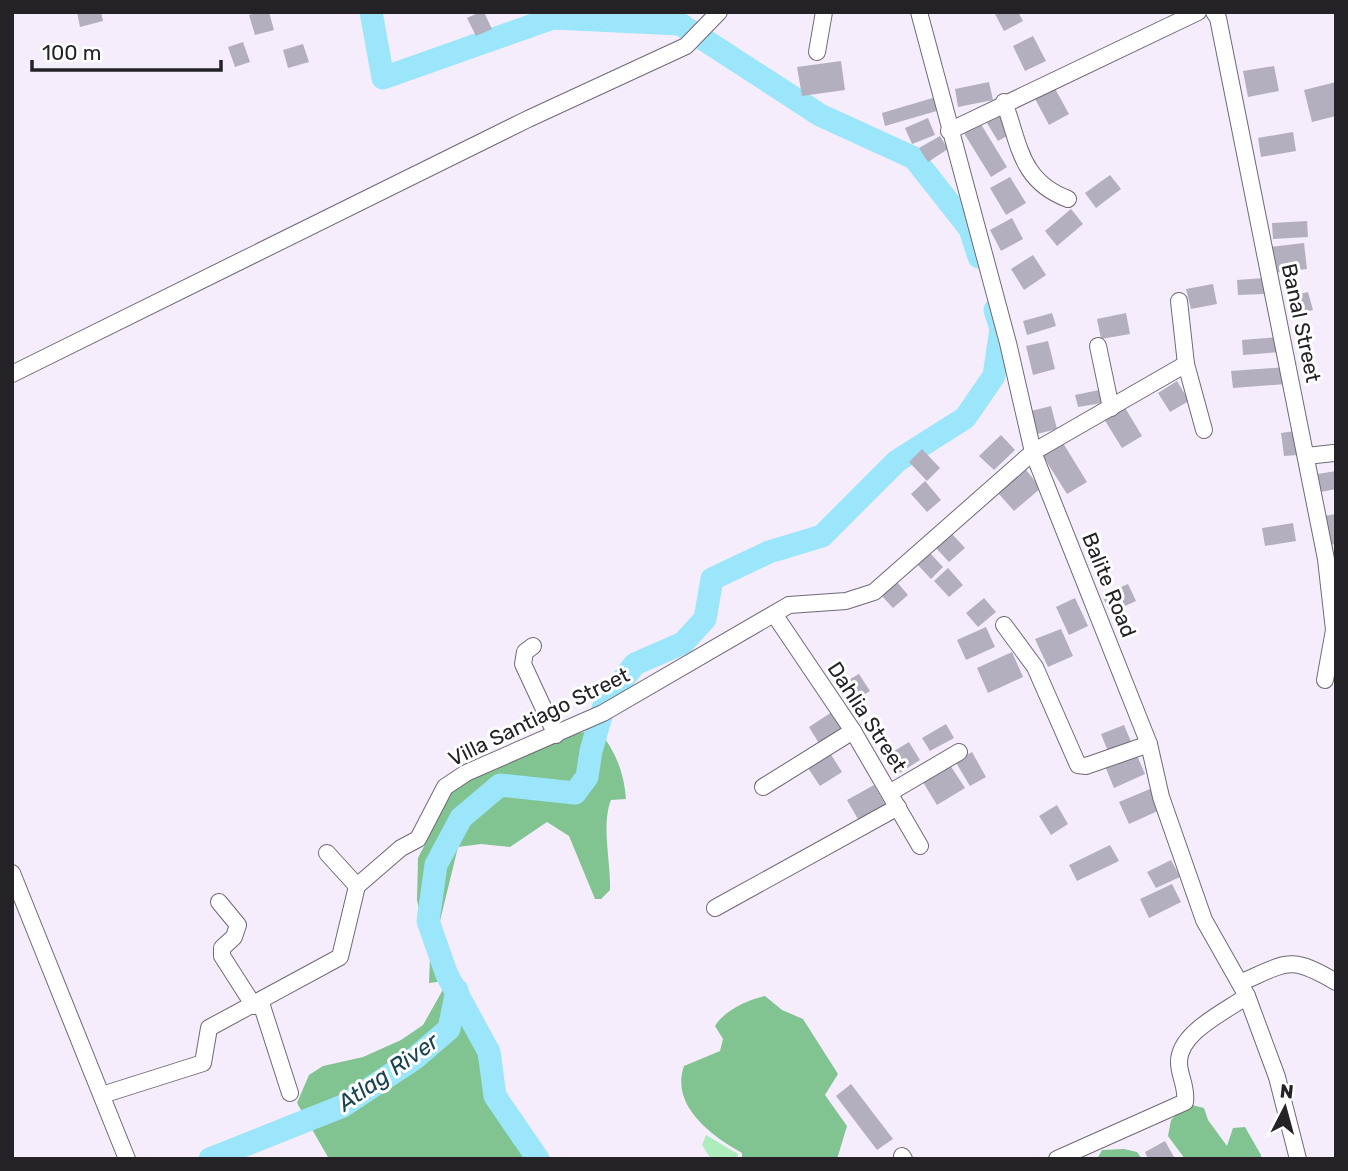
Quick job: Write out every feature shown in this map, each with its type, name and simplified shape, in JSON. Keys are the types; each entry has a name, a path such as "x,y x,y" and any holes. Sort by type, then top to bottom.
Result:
{"street":[{"path":"12,374 528,118 686,46 719,12"},
{"path":"817,52 824,12"},
{"name":"Balite Road","path":"919,12 1010,350 1033,452 1149,744 1161,797 1205,920 1244,989 1277,1077 1298,1159"},
{"path":"949,131 1165,19 1198,12"},
{"name":"Banal Street","path":"1216,15 1306,456 1331,558 1334,630 1325,680"},
{"path":"1004,102 1024,166 1044,188 1068,200"},
{"path":"1179,301 1186,364 1204,430"},
{"path":"1098,346 1111,408"},
{"name":"Villa Santiago Street","path":"357,886 401,848 418,839 445,787 466,773 603,713 789,605 846,601 874,592 1033,452 1186,364"},
{"path":"1306,456 1334,453"},
{"name":"Dahlia Street","path":"774,614 853,731 891,792 920,846"},
{"path":"1004,625 1035,667 1078,765 1087,766 1149,744"},
{"path":"533,646 525,652 523,664 556,735"},
{"path":"763,787 853,731"},
{"path":"891,792 959,752"},
{"path":"715,908 898,807"},
{"path":"102,1095 203,1063 209,1028 340,957 357,886 327,853"},
{"path":"12,873 127,1159"},
{"path":"219,902 237,925 234,937 222,948 222,956 257,1004 290,1093"},
{"path":"1057,1159 1185,1102 1187,1090 1179,1065 1181,1049 1189,1037 1244,989 1286,963 1308,965 1336,982"}],"green space":[{"path":"598,729 618,762 626,799 611,800 608,810 610,890 601,899 595,899 569,836 547,822 510,847 481,844 458,847 440,921 452,960 449,963 451,968 437,982 429,983 430,958 417,900 418,858 451,793 470,778 566,736"},
{"path":"456,977 495,1044 503,1090 540,1159 329,1159 297,1103 309,1075 323,1066 363,1057 401,1040 423,1025 445,986"},
{"path":"765,996 782,1010 803,1019 838,1074 825,1095 847,1126 837,1159 742,1159 742,1153 707,1129 688,1107 681,1081 684,1066 720,1051 723,1039 715,1026 724,1015 737,1006"},
{"path":"1188,1104 1204,1108 1208,1120 1227,1146 1233,1128 1245,1127 1261,1159 1185,1159 1168,1136 1171,1120"},
{"path":"706,1135 738,1154 737,1159 711,1159 702,1145"},
{"path":"1124,1149 1137,1152 1142,1159 1097,1159 1102,1150"}],"building":[{"path":"77,12 101,12 103,21 80,27"},
{"path":"269,12 274,30 255,35 249,15"},
{"path":"484,12 492,29 476,36 467,18"},
{"path":"994,12 1018,12 1023,21 1004,31"},
{"path":"1033,36 1046,61 1025,71 1013,46"},
{"path":"243,42 250,62 235,67 228,47"},
{"path":"303,44 309,62 288,68 283,50"},
{"path":"841,61 845,90 802,96 797,67"},
{"path":"1274,66 1279,91 1248,97 1243,71"},
{"path":"989,82 993,100 958,107 955,89"},
{"path":"1336,82 1336,116 1312,122 1304,90"},
{"path":"1053,85 1069,114 1049,125 1033,95"},
{"path":"936,97 940,110 885,126 882,113"},
{"path":"1001,111 1014,132 998,141 985,120"},
{"path":"928,118 935,135 912,144 905,128"},
{"path":"979,121 1007,167 991,177 962,130"},
{"path":"1293,132 1296,151 1261,157 1258,138"},
{"path":"940,136 948,149 928,162 919,148"},
{"path":"1110,175 1121,189 1096,208 1085,193"},
{"path":"1010,177 1026,203 1006,215 990,188"},
{"path":"1071,209 1083,224 1057,246 1045,231"},
{"path":"1012,218 1023,239 1001,251 990,230"},
{"path":"1307,221 1308,237 1273,239 1272,223"},
{"path":"1304,243 1307,269 1273,273 1269,247"},
{"path":"1033,255 1046,275 1024,290 1011,269"},
{"path":"1264,278 1265,294 1238,295 1237,280"},
{"path":"1213,284 1217,304 1191,309 1186,289"},
{"path":"1308,292 1313,310 1294,315 1289,297"},
{"path":"1052,313 1056,326 1027,335 1023,321"},
{"path":"1126,313 1130,334 1101,339 1097,319"},
{"path":"1279,337 1280,352 1243,355 1242,340"},
{"path":"1048,341 1055,369 1033,375 1026,346"},
{"path":"1286,367 1287,384 1233,388 1231,371"},
{"path":"1177,381 1189,401 1170,412 1158,393"},
{"path":"1099,390 1102,403 1078,407 1075,395"},
{"path":"1051,406 1057,429 1037,434 1031,411"},
{"path":"1124,406 1142,436 1122,448 1104,419"},
{"path":"1295,431 1298,455 1284,456 1281,433"},
{"path":"1001,435 1015,450 994,470 979,456"},
{"path":"1063,443 1087,482 1067,494 1043,456"},
{"path":"922,449 940,468 927,481 909,462"},
{"path":"1026,470 1041,488 1014,511 998,493"},
{"path":"1336,471 1336,489 1321,492 1318,474"},
{"path":"925,481 941,500 927,512 911,494"},
{"path":"1336,514 1336,544 1328,545 1324,516"},
{"path":"1293,523 1296,541 1265,546 1262,528"},
{"path":"952,534 965,548 949,562 936,548"},
{"path":"929,552 943,567 931,579 917,564"},
{"path":"948,568 963,585 949,597 934,581"},
{"path":"897,582 908,595 893,608 881,595"},
{"path":"1128,584 1136,601 1110,613 1102,595"},
{"path":"984,598 996,612 978,627 966,613"},
{"path":"1075,598 1088,626 1069,635 1056,607"},
{"path":"986,627 995,647 966,660 957,640"},
{"path":"1061,629 1073,656 1048,667 1035,639"},
{"path":"1012,652 1023,677 988,693 977,668"},
{"path":"859,674 870,691 852,702 841,684"},
{"path":"832,712 844,730 820,745 809,727"},
{"path":"946,724 954,738 930,751 922,738"},
{"path":"1124,725 1132,744 1109,754 1101,734"},
{"path":"909,742 920,760 898,774 886,756"},
{"path":"972,752 986,777 970,786 955,761"},
{"path":"830,753 842,772 820,786 808,768"},
{"path":"1136,753 1145,774 1114,788 1105,766"},
{"path":"948,762 965,788 937,805 921,779"},
{"path":"874,785 886,806 859,821 847,800"},
{"path":"1150,789 1160,810 1129,824 1119,802"},
{"path":"1057,805 1068,824 1051,835 1039,816"},
{"path":"1110,845 1119,861 1077,881 1069,865"},
{"path":"1171,860 1180,877 1156,888 1147,872"},
{"path":"1172,884 1181,902 1149,918 1140,899"},
{"path":"851,1084 893,1139 877,1150 836,1096"},
{"path":"1165,1141 1174,1157 1148,1159 1145,1152"}],"waterway":[{"path":"371,12 383,78 553,18 680,24 820,115 914,158 970,229 979,257"},
{"path":"538,1159 495,1096 489,1052 447,975 428,921 436,865 461,818 500,785 575,793 587,777 591,751 605,702 635,664 683,643 705,619 712,579 769,552 822,536 897,461 965,418 994,376 1001,329 995,310"},
{"name":"Atlag River","path":"210,1159 343,1106 414,1059 449,1029 457,990"}]}
